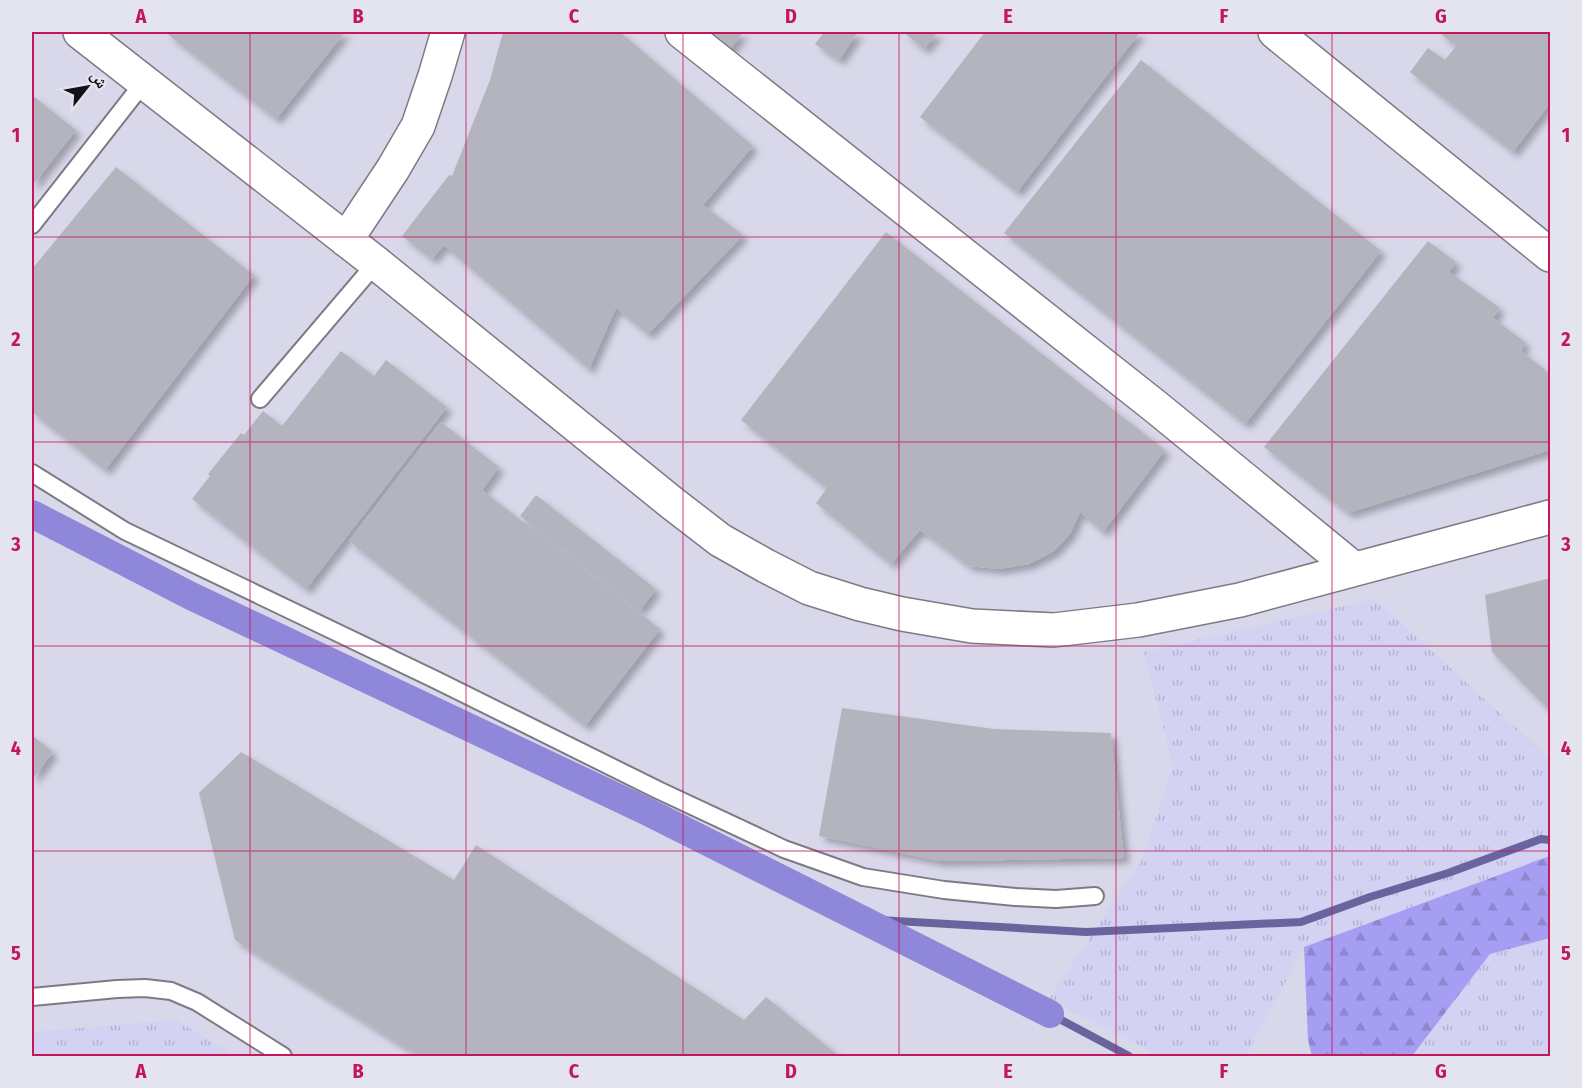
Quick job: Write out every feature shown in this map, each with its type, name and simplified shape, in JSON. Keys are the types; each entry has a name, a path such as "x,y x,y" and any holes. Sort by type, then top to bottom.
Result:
{"street":[{"path":"80,32 376,263 720,540 809,588 902,614 972,626 1054,630 1138,620 1240,600 1551,517"},
{"path":"346,240 393,169 418,126 448,32"},
{"path":"682,32 1147,400 1354,569"},
{"path":"1275,32 1551,255"}],"lane":[{"path":"32,225 144,82"},
{"path":"260,399 376,263"},
{"path":"32,473 125,531 784,849 863,877 944,890 1056,899 1095,896"},
{"path":"32,997 117,989 145,988 171,991 197,1002 283,1056"}],"shaded area":[{"path":"32,32 1550,32 1550,1056 32,1056"}],"green space":[{"path":"1375,599 1550,759 1550,856 1304,947 1246,1056 1160,1056 1049,999 1142,860 1173,766 1144,652"},
{"path":"1550,856 1550,938 1490,954 1412,1056 1312,1056 1308,1040 1304,947"},
{"path":"1550,938 1550,1056 1412,1056 1490,954"},
{"path":"176,1020 235,1056 32,1056 32,1032"}],"building":[{"path":"165,32 345,32 276,119"},
{"path":"503,32 620,32 753,146 703,205 743,235 648,334 616,308 589,369 444,245 432,259 402,236 449,175 452,176 490,80"},
{"path":"701,32 743,32 728,52"},
{"path":"824,32 858,32 839,60 815,44"},
{"path":"903,32 938,32 924,49"},
{"path":"985,32 1140,32 1017,192 920,117"},
{"path":"1438,32 1550,32 1550,103 1513,152 1410,72 1428,48 1445,60 1456,46"},
{"path":"1141,60 1381,251 1245,424 1004,233"},
{"path":"32,95 76,130 32,186"},
{"path":"116,167 254,275 105,470 32,412 32,269"},
{"path":"886,232 1165,450 1103,532 1080,512 1070,534 1054,551 1029,564 999,569 969,566 920,530 891,564 816,503 827,488 741,420"},
{"path":"1428,241 1456,262 1449,272 1500,308 1493,318 1525,342 1521,351 1550,374 1550,450 1348,513 1264,447"},
{"path":"341,351 374,376 386,360 447,407 306,589 192,499 210,476 208,474 241,433 244,435 263,411 282,426"},
{"path":"441,422 499,467 482,490 660,629 585,726 349,541"},
{"path":"536,495 656,589 640,610 520,516"},
{"path":"1550,578 1550,711 1492,652 1485,595"},
{"path":"842,708 994,729 1111,733 1124,858 939,861 819,836"},
{"path":"32,735 53,752 32,780"},
{"path":"241,752 454,880 476,845 744,1020 766,997 839,1056 419,1056 235,940 199,793"}],"waterway":[{"path":"32,514 191,596 644,810 1050,1014"},
{"path":"861,919 1086,932 1301,922 1541,839 1550,840"},
{"path":"1050,1014 1129,1056"}]}
